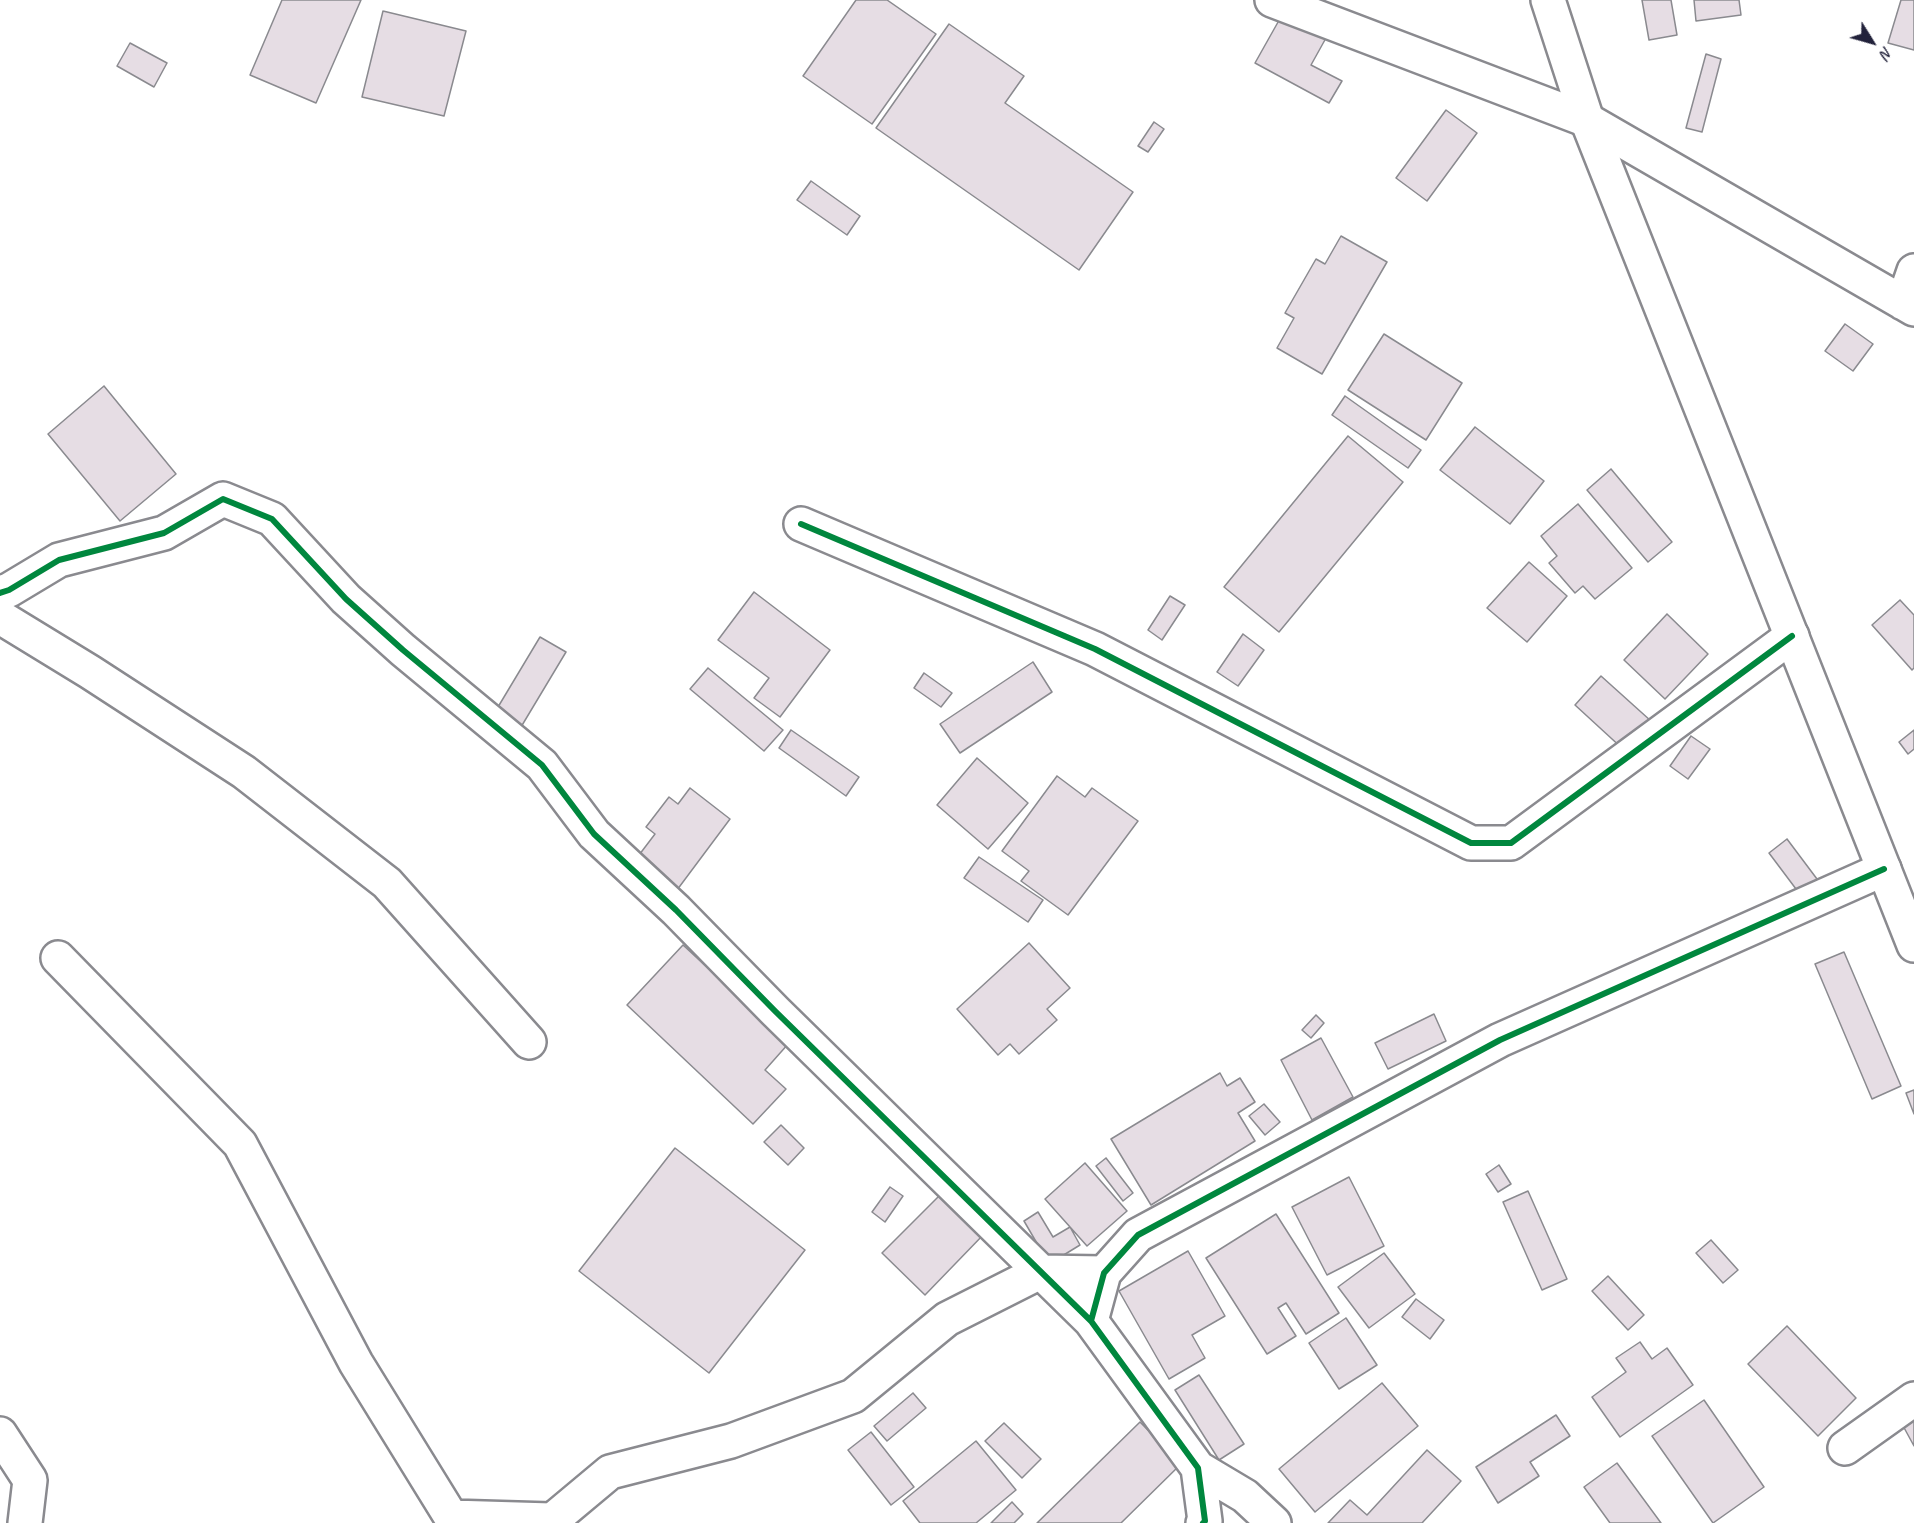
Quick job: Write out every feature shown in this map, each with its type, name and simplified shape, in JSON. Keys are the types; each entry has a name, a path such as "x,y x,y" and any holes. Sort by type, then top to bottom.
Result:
{"street":[{"path":"1272,0 1587,120 1909,306 1914,271"},
{"path":"1548,0 1587,120 1914,945"},
{"path":"0,593 59,560 164,533 223,499 273,519 346,599 403,650 542,765 594,834 676,910 783,1019 1091,1321 1198,1468 1245,1496 1274,1523"},
{"path":"801,524 1095,649 1471,843 1511,843 1792,636"},
{"path":"0,617 90,672 244,772 387,883 530,1042"},
{"path":"1091,1321 1104,1274 1138,1235 1500,1040 1884,869"},
{"path":"58,958 240,1144 356,1363 451,1517 550,1521 610,1472 731,1441 853,1396 947,1319 1040,1272 1104,1274"},
{"path":"1845,1448 1914,1399"},
{"path":"0,1434 30,1480 25,1523"},
{"path":"1198,1468 1205,1521 1203,1523"}],"building":[{"path":"282,0 361,0 316,103 250,75"},
{"path":"856,0 887,0 936,34 872,124 803,76"},
{"path":"1642,0 1671,0 1677,35 1649,40"},
{"path":"1694,0 1739,0 1741,15 1696,21"},
{"path":"1901,0 1914,0 1914,50 1888,43"},
{"path":"383,11 466,31 444,116 362,97"},
{"path":"1282,15 1326,38 1311,65 1342,81 1329,103 1255,63"},
{"path":"949,24 1024,76 1005,103 1133,192 1079,270 876,128"},
{"path":"130,43 167,63 154,87 117,66"},
{"path":"1706,54 1721,59 1702,132 1686,128"},
{"path":"1446,110 1477,133 1427,201 1396,178"},
{"path":"1154,122 1164,129 1148,152 1138,146"},
{"path":"811,181 860,216 847,235 797,200"},
{"path":"1341,236 1387,262 1322,374 1277,348 1294,318 1285,313 1316,259 1325,264"},
{"path":"1845,324 1873,344 1853,371 1825,351"},
{"path":"1384,334 1462,383 1426,440 1348,390"},
{"path":"104,386 176,474 120,521 48,434"},
{"path":"1345,396 1421,450 1408,468 1332,415"},
{"path":"1475,427 1544,481 1510,524 1440,470"},
{"path":"1348,436 1403,482 1279,632 1224,587"},
{"path":"1611,469 1672,542 1648,562 1587,490"},
{"path":"1578,504 1632,568 1595,599 1583,586 1575,593 1549,563 1557,556 1541,536"},
{"path":"1529,562 1567,596 1527,642 1487,608"},
{"path":"754,592 830,650 780,717 754,698 769,678 718,640"},
{"path":"1170,596 1185,605 1162,640 1148,630"},
{"path":"1900,600 1914,615 1914,668 1912,670 1872,625"},
{"path":"1667,614 1708,654 1665,699 1624,660"},
{"path":"1243,634 1264,650 1238,686 1217,672"},
{"path":"540,637 566,652 518,732 492,717"},
{"path":"1033,662 1052,692 960,753 940,724"},
{"path":"708,668 783,730 764,751 690,689"},
{"path":"924,673 952,693 941,707 914,688"},
{"path":"1601,676 1651,721 1624,750 1575,705"},
{"path":"791,730 859,777 846,796 779,748"},
{"path":"1914,730 1914,749 1908,754 1899,742"},
{"path":"1691,736 1710,749 1688,779 1670,766"},
{"path":"977,758 1028,803 988,849 937,805"},
{"path":"1057,776 1085,797 1092,788 1138,821 1068,915 1021,881 1029,871 1002,851"},
{"path":"690,788 730,819 677,890 636,859 655,834 646,827 669,797 678,804"},
{"path":"1787,839 1817,879 1799,893 1769,853"},
{"path":"979,857 1043,900 1028,922 964,878"},
{"path":"1029,943 1070,988 1047,1009 1057,1020 1019,1054 1010,1044 998,1055 957,1009"},
{"path":"683,945 789,1043 765,1070 786,1089 753,1124 627,1005"},
{"path":"1844,952 1901,1086 1872,1099 1815,964"},
{"path":"1434,1014 1446,1041 1388,1069 1375,1043"},
{"path":"1316,1015 1324,1023 1311,1038 1302,1030"},
{"path":"1321,1038 1353,1097 1312,1120 1281,1060"},
{"path":"1220,1073 1227,1086 1240,1078 1255,1102 1238,1113 1255,1141 1151,1205 1111,1139"},
{"path":"1914,1090 1914,1114 1906,1093"},
{"path":"1264,1104 1280,1122 1265,1135 1249,1116"},
{"path":"781,1125 804,1148 788,1165 764,1142"},
{"path":"675,1148 805,1250 709,1373 579,1271"},
{"path":"1106,1158 1133,1193 1123,1201 1096,1166"},
{"path":"1085,1163 1127,1211 1087,1246 1045,1199"},
{"path":"1499,1165 1511,1184 1498,1192 1486,1174"},
{"path":"1349,1177 1384,1246 1327,1275 1292,1207"},
{"path":"890,1187 903,1196 885,1222 872,1212"},
{"path":"1528,1191 1567,1279 1542,1290 1503,1202"},
{"path":"943,1192 985,1233 925,1295 882,1253"},
{"path":"1038,1212 1053,1237 1070,1227 1080,1245 1049,1264 1024,1221"},
{"path":"1276,1214 1339,1313 1306,1334 1286,1303 1278,1308 1296,1336 1267,1354 1206,1258"},
{"path":"1711,1240 1738,1270 1723,1283 1696,1253"},
{"path":"1188,1251 1225,1316 1192,1335 1205,1358 1169,1379 1119,1291"},
{"path":"1384,1253 1415,1294 1369,1328 1338,1287"},
{"path":"1608,1276 1644,1315 1628,1330 1592,1291"},
{"path":"1416,1299 1444,1320 1430,1339 1402,1317"},
{"path":"1346,1318 1377,1365 1339,1389 1309,1343"},
{"path":"1787,1326 1856,1398 1818,1436 1748,1364"},
{"path":"1640,1342 1652,1359 1667,1348 1693,1385 1620,1437 1592,1397 1626,1372 1616,1358"},
{"path":"1199,1375 1244,1444 1219,1460 1175,1390"},
{"path":"1382,1383 1418,1426 1315,1512 1279,1469"},
{"path":"913,1393 926,1408 887,1441 874,1426"},
{"path":"1704,1400 1764,1487 1713,1523 1652,1436"},
{"path":"1556,1415 1570,1436 1530,1462 1539,1476 1498,1503 1476,1467"},
{"path":"1914,1417 1914,1446 1902,1424"},
{"path":"1140,1422 1181,1464 1121,1523 1037,1523"},
{"path":"1004,1423 1041,1459 1022,1478 985,1441"},
{"path":"871,1432 914,1487 891,1505 848,1450"},
{"path":"976,1441 1016,1490 976,1523 920,1523 903,1501"},
{"path":"1427,1450 1461,1481 1422,1523 1328,1523 1350,1500 1367,1515"},
{"path":"1617,1463 1661,1523 1610,1523 1584,1487"},
{"path":"1012,1502 1023,1514 1014,1523 991,1523"}],"cycle path":[{"path":"0,593 59,560 164,533 223,499 272,519 346,599 403,650 542,765 594,834 676,910 775,1011 1091,1321"},
{"path":"801,524 1095,649 1471,843 1511,843 1792,636"},
{"path":"1203,1523 1205,1521 1198,1468 1091,1321 1104,1273 1138,1235 1500,1040 1884,869"}]}
